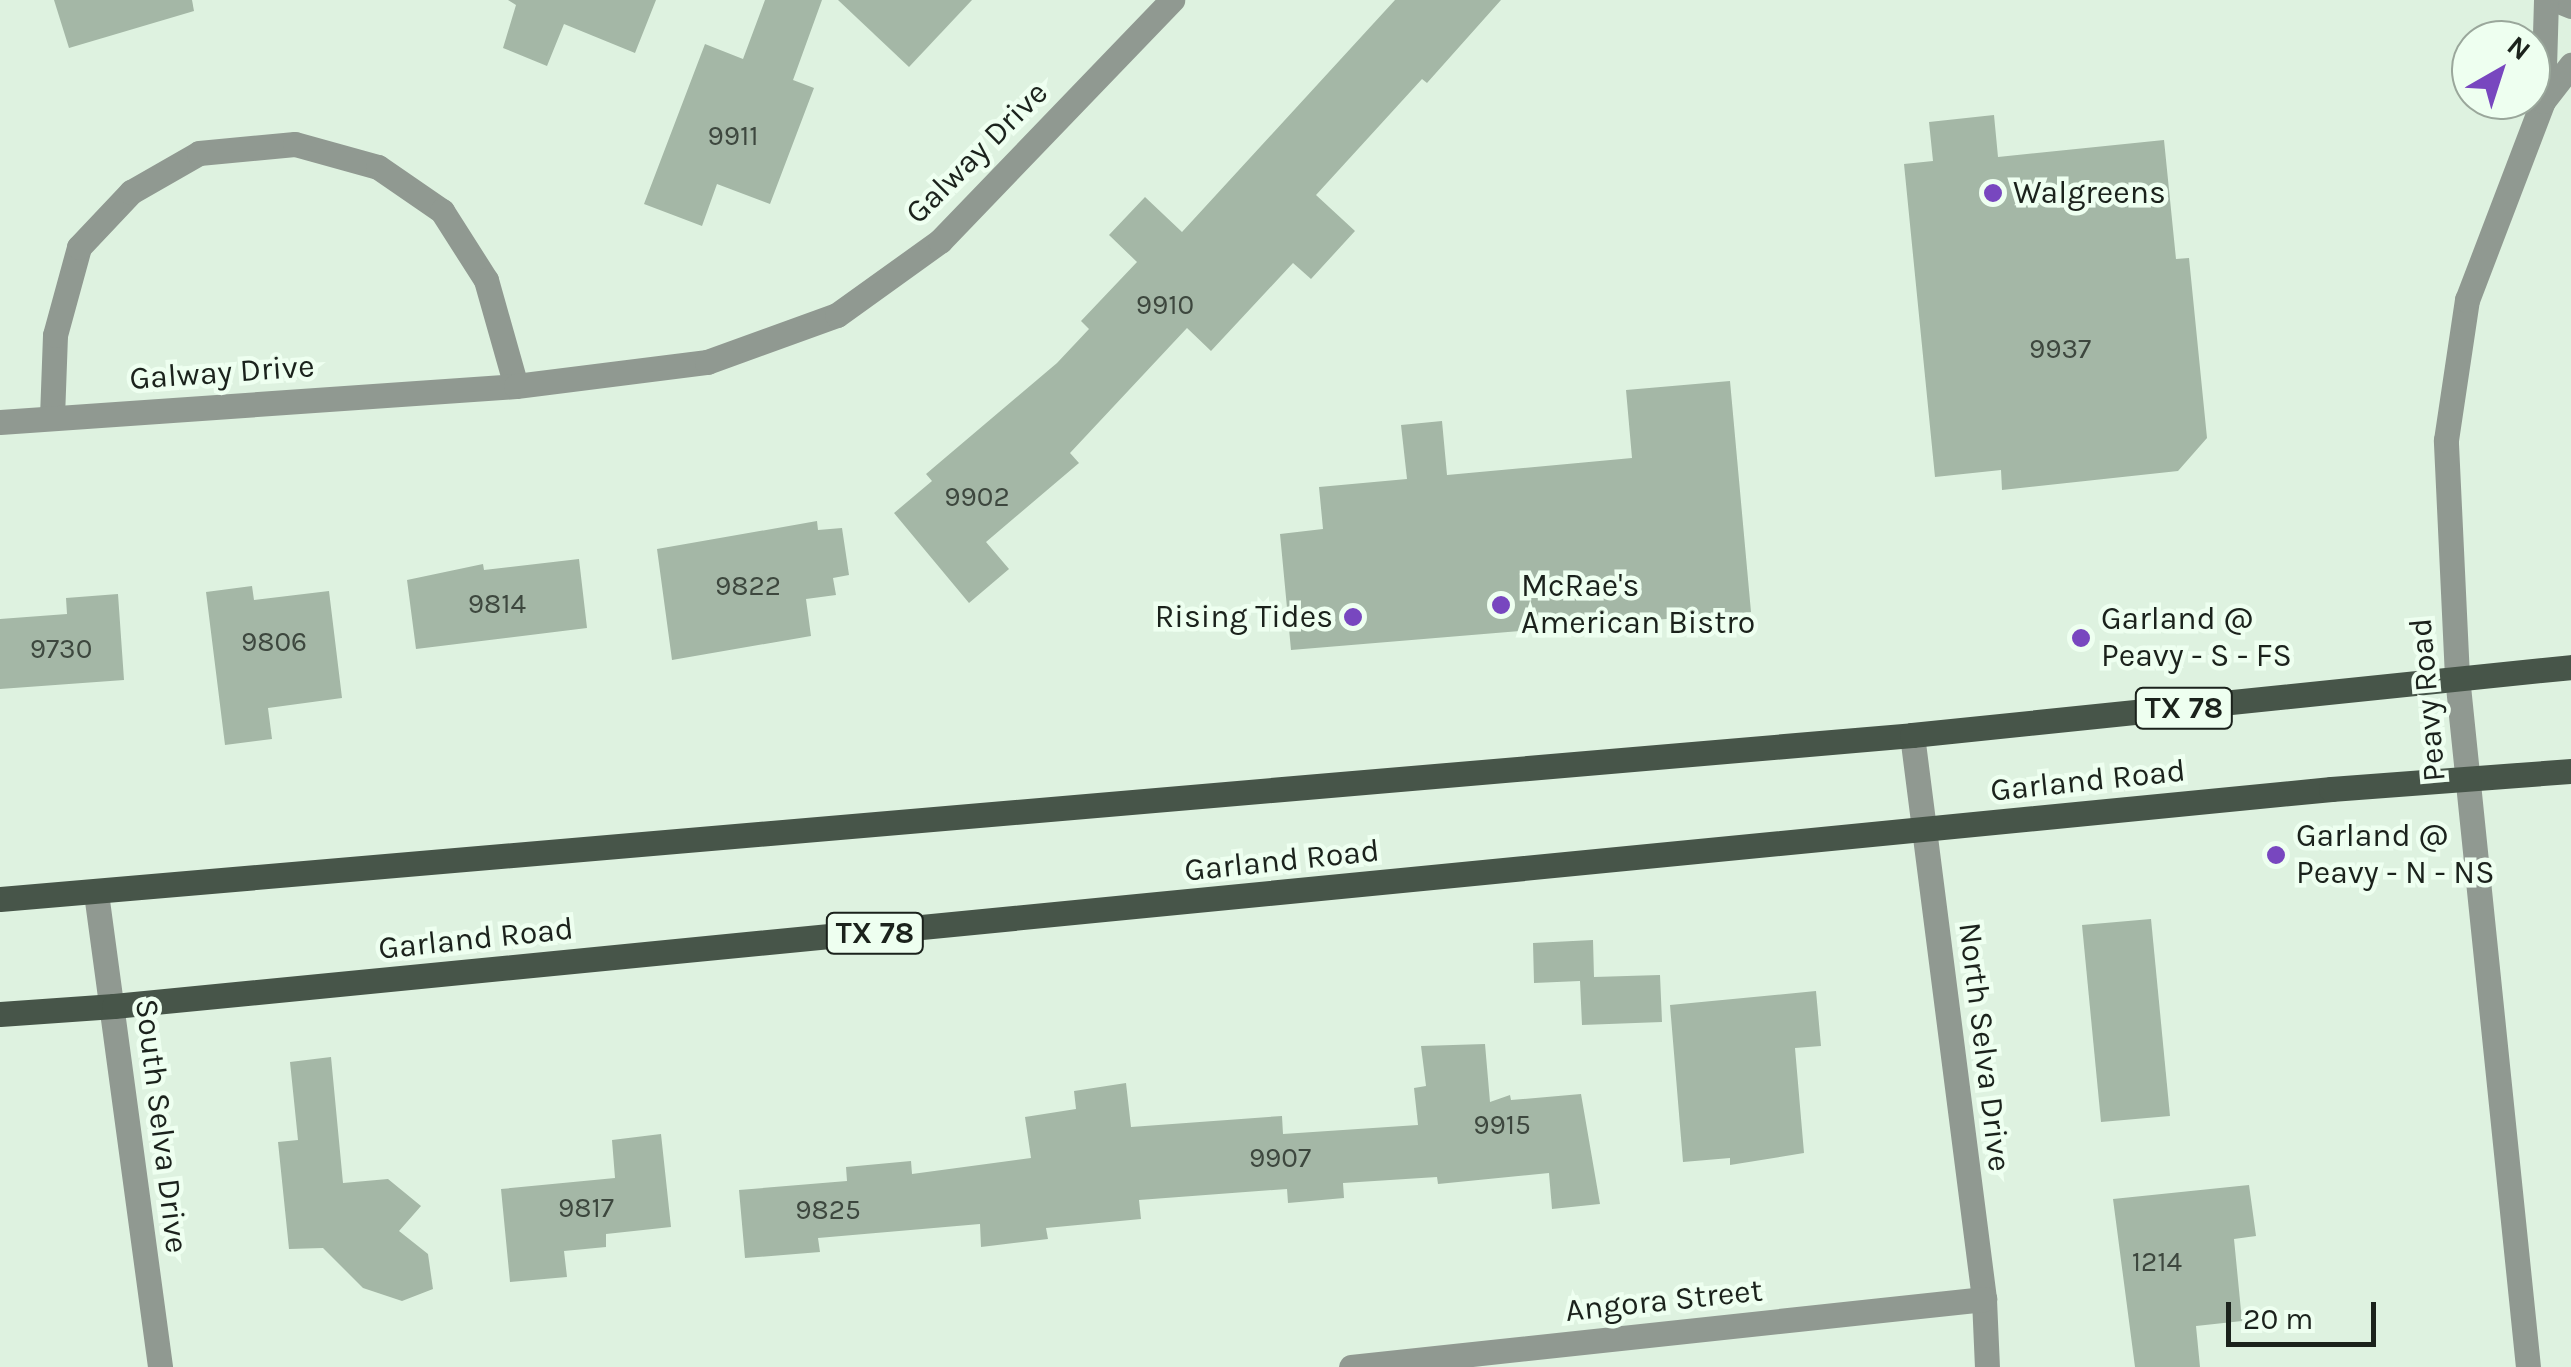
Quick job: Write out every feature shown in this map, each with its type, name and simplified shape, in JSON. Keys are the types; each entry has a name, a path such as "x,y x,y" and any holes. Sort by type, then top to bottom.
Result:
{"main road":[{"name":"Garland Road","path":"0,899 1161,796 1912,735 2571,667"},
{"name":"Garland Road","path":"0,1014 2571,772"}],"street":[{"name":"Galway Drive","path":"0,422 516,386 707,362 837,316 940,241 1172,0"},
{"path":"2556,0 2571,6"},
{"name":"Peavy Road","path":"2551,91 2571,66"},
{"name":"Peavy Road","path":"2528,1367 2457,677 2448,533 2451,386 2467,300 2536,120"},
{"path":"52,417 55,335 79,247 131,192 199,153 295,144 378,167 442,211 486,280 516,386"},
{"name":"North Selva Drive","path":"1912,735 1984,1299 1987,1367"},
{"name":"South Selva Drive","path":"96,893 160,1367"},
{"name":"Angora Street","path":"1351,1367 1984,1299"}],"building":[{"path":"54,0 192,0 194,11 69,48"},
{"path":"508,0 656,0 635,53 564,24 547,66 503,48 516,5"},
{"path":"765,0 822,0 793,80 814,88 770,204 717,184 702,226 644,204 705,44 743,59"},
{"path":"838,0 972,0 909,67"},
{"path":"1395,0 1501,0 1427,83 1422,79 1316,195 1355,231 1311,279 1293,263 1211,351 1187,328 1070,453 1079,463 986,542 1009,569 969,603 894,513 932,481 926,474 1057,363 1089,329 1081,321 1137,262 1109,235 1145,197 1182,232"},
{"name":"Walgreens","path":"1994,115 1998,157 2164,140 2176,259 2189,258 2207,438 2178,471 2002,490 2001,470 1935,477 1904,164 1933,161 1929,122"},
{"path":"1730,381 1751,612 1291,650 1280,534 1323,529 1319,487 1407,479 1401,425 1442,421 1447,475 1632,458 1626,390"},
{"path":"817,521 818,530 842,528 849,575 833,578 836,595 806,599 811,636 672,660 657,549"},
{"path":"579,559 587,628 416,649 407,580 483,564 484,570"},
{"path":"252,586 254,600 329,591 342,698 268,708 272,739 225,745 206,592"},
{"path":"118,594 124,680 0,689 0,619 67,614 66,598"},
{"path":"2151,919 2170,1116 2101,1122 2082,925"},
{"path":"1593,940 1594,977 1660,975 1662,1022 1582,1025 1580,981 1534,983 1533,943"},
{"path":"1816,991 1821,1046 1795,1048 1804,1153 1730,1165 1730,1158 1683,1162 1670,1005"},
{"path":"1485,1044 1490,1102 1510,1095 1511,1100 1581,1094 1600,1204 1552,1209 1549,1173 1438,1184 1437,1177 1343,1183 1344,1198 1288,1203 1287,1189 1139,1200 1141,1219 1046,1228 1048,1239 981,1247 980,1224 818,1238 820,1252 745,1258 739,1190 847,1181 846,1167 911,1161 912,1174 1031,1158 1025,1117 1076,1109 1074,1091 1126,1083 1131,1127 1282,1116 1283,1134 1418,1125 1414,1088 1426,1086 1421,1046"},
{"path":"331,1057 343,1183 388,1179 421,1206 399,1231 428,1254 433,1289 402,1301 363,1288 323,1248 289,1249 278,1142 298,1140 290,1062"},
{"path":"661,1134 671,1227 606,1234 606,1247 564,1251 567,1277 510,1282 501,1189 615,1178 612,1140"},
{"path":"2249,1185 2256,1236 2234,1239 2242,1321 2196,1326 2200,1367 2135,1367 2113,1199"}],"place":[{"name":"Walgreens","path":"1993,193"},
{"name":"McRae's American Bistro","path":"1501,605"},
{"name":"Rising Tides","path":"1353,617"},
{"name":"Garland @ Peavy - S - FS","path":"2081,638"},
{"name":"Garland @ Peavy - N - NS","path":"2276,855"}]}
